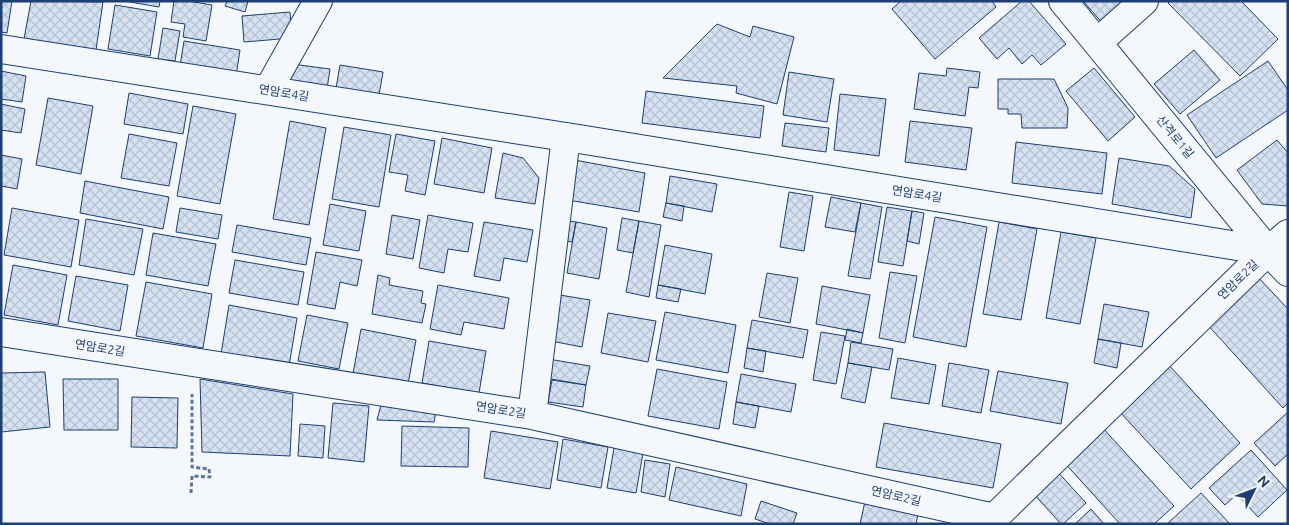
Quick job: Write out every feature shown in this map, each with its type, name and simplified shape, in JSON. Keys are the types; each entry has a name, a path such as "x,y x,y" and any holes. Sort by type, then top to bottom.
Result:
{"street":[{"path":"268,90 318,1"},
{"name":"산격로1길","path":"1063,1 1278,242 1288,272"},
{"path":"1098,42 1144,1"},
{"name":"연암로4길","path":"1,49 566,137 1278,242"},
{"path":"532,415 566,137"},
{"name":"연암로2길","path":"1,332 532,415 1001,521 1278,242"}],"path":[{"path":"191,493 192,476 210,477 209,469 192,467 192,363"}],"building":[{"path":"1,1 12,1 7,33 1,32"},
{"path":"31,1 103,2 96,50 24,39"},
{"path":"124,1 160,1 159,7"},
{"path":"174,1 212,5 206,41 183,37 185,24 171,22"},
{"path":"227,1 248,1 245,12 225,6"},
{"path":"901,1 992,1 996,7 935,59 892,9"},
{"path":"1022,1 1029,1 1066,44 1041,65 1032,55 1022,64 1009,48 997,59 979,38"},
{"path":"1083,1 1132,1 1105,26"},
{"path":"1170,1 1241,1 1278,39 1240,76 1168,3"},
{"path":"115,5 157,12 150,56 108,49"},
{"path":"290,12 292,38 244,42 242,16"},
{"path":"717,24 750,37 753,26 794,37 777,104 736,93 737,86 663,78"},
{"path":"163,28 180,31 175,61 158,59"},
{"path":"184,41 240,50 236,76 180,66"},
{"path":"1194,50 1220,80 1180,114 1154,84"},
{"path":"1268,61 1288,90 1288,110 1216,158 1187,115"},
{"path":"292,64 330,69 327,89 289,83"},
{"path":"340,65 383,72 378,101 335,94"},
{"path":"947,68 980,72 978,88 969,87 965,116 914,109 919,73 946,76"},
{"path":"1094,68 1135,117 1108,141 1066,91"},
{"path":"1,71 26,76 22,102 1,99"},
{"path":"789,72 834,79 827,122 783,115"},
{"path":"998,79 1054,79 1068,108 1067,128 1022,128 1021,114 1008,114 1008,109 998,109"},
{"path":"646,91 764,106 760,138 642,123"},
{"path":"129,93 188,104 183,134 124,124"},
{"path":"840,94 886,99 879,156 834,150"},
{"path":"48,98 93,106 81,174 36,165"},
{"path":"1,104 25,109 21,133 1,130"},
{"path":"193,106 236,114 220,204 177,196"},
{"path":"290,121 326,128 309,225 273,219"},
{"path":"910,121 972,128 966,170 905,162"},
{"path":"785,123 829,128 826,152 782,146"},
{"path":"344,127 391,135 379,207 332,199"},
{"path":"129,134 177,143 169,186 121,178"},
{"path":"396,134 435,141 425,195 405,191 408,175 389,172"},
{"path":"442,138 492,148 484,193 434,184"},
{"path":"1277,140 1288,153 1288,206 1262,204 1237,170"},
{"path":"1016,142 1107,153 1102,194 1012,183"},
{"path":"503,153 523,158 539,178 535,204 495,198"},
{"path":"1,155 22,159 17,189 1,186"},
{"path":"1119,158 1169,166 1195,189 1191,218 1112,204"},
{"path":"569,159 645,173 639,212 562,199"},
{"path":"670,176 717,184 712,212 666,203"},
{"path":"85,181 169,197 163,229 80,213"},
{"path":"789,192 813,196 804,251 780,247"},
{"path":"831,197 861,203 855,232 825,227"},
{"path":"666,203 684,206 682,221 663,217"},
{"path":"861,203 882,207 870,279 848,276"},
{"path":"330,204 366,211 359,251 323,245"},
{"path":"887,207 912,211 903,266 878,262"},
{"path":"12,208 79,220 71,267 4,255"},
{"path":"180,208 222,215 218,239 176,232"},
{"path":"912,211 924,213 919,244 907,241"},
{"path":"392,215 420,220 413,259 386,254"},
{"path":"428,215 473,223 468,252 448,249 444,273 419,268"},
{"path":"935,217 987,227 966,347 913,337"},
{"path":"622,218 639,221 633,253 617,250"},
{"path":"86,219 143,229 134,275 79,265"},
{"path":"565,220 576,222 572,242 561,240"},
{"path":"639,221 661,225 649,297 626,292"},
{"path":"484,222 533,230 527,262 504,258 500,281 474,276"},
{"path":"576,222 607,228 599,279 567,273"},
{"path":"999,222 1037,229 1021,320 983,314"},
{"path":"237,225 311,238 306,265 232,252"},
{"path":"1061,232 1096,238 1080,324 1046,318"},
{"path":"153,233 216,244 208,286 146,275"},
{"path":"665,245 712,254 705,294 658,285"},
{"path":"316,252 362,260 357,286 340,282 335,309 307,304"},
{"path":"235,260 304,272 298,305 229,293"},
{"path":"13,265 67,275 58,325 4,315"},
{"path":"890,272 917,276 905,343 879,338"},
{"path":"767,273 798,278 790,323 759,317"},
{"path":"378,275 390,278 389,285 423,291 421,303 426,304 422,323 372,314"},
{"path":"76,276 128,285 120,331 68,321"},
{"path":"1257,276 1288,309 1288,403 1283,408 1206,323"},
{"path":"146,282 212,294 203,348 136,336"},
{"path":"438,285 509,298 504,329 464,322 461,335 430,329"},
{"path":"658,285 681,289 678,302 656,298"},
{"path":"822,286 870,295 863,333 816,324"},
{"path":"560,295 590,300 582,347 551,341"},
{"path":"1104,304 1149,312 1142,347 1098,339"},
{"path":"229,305 297,318 289,366 221,354"},
{"path":"665,312 736,325 728,373 656,360"},
{"path":"608,313 656,321 648,362 601,353"},
{"path":"307,315 348,323 339,369 298,361"},
{"path":"752,320 808,330 803,358 747,348"},
{"path":"361,329 416,340 408,384 353,374"},
{"path":"847,329 863,333 861,343 845,340"},
{"path":"821,332 845,336 836,384 813,380"},
{"path":"1098,339 1121,343 1117,368 1094,363"},
{"path":"429,341 486,351 479,393 422,383"},
{"path":"851,342 893,349 889,370 848,363"},
{"path":"747,348 766,351 763,372 744,368"},
{"path":"898,358 936,365 929,404 891,398"},
{"path":"548,359 590,366 586,385 545,378"},
{"path":"848,363 872,367 865,403 841,398"},
{"path":"949,363 989,370 981,413 942,406"},
{"path":"1168,364 1240,443 1191,489 1118,410"},
{"path":"657,369 727,382 719,429 648,416"},
{"path":"998,371 1068,383 1061,424 990,411"},
{"path":"45,372 50,427 1,432 1,373"},
{"path":"741,374 796,384 791,412 736,402"},
{"path":"63,379 118,379 118,430 64,430"},
{"path":"200,379 293,394 290,456 202,452"},
{"path":"552,380 586,385 583,407 548,402"},
{"path":"132,397 178,398 177,448 131,447"},
{"path":"382,401 437,406 434,422 377,420"},
{"path":"736,402 759,406 755,428 733,424"},
{"path":"333,403 369,406 364,462 328,458"},
{"path":"1288,412 1288,454 1275,466 1254,443"},
{"path":"884,423 1001,444 993,488 876,467"},
{"path":"300,424 325,426 323,458 298,456"},
{"path":"1100,425 1174,506 1154,524 1120,524 1062,460"},
{"path":"402,426 469,428 468,467 401,466"},
{"path":"491,431 558,442 550,489 484,478"},
{"path":"563,439 608,447 601,488 557,480"},
{"path":"614,448 643,453 636,493 607,488"},
{"path":"1251,450 1287,490 1258,517 1237,494 1225,505 1209,488"},
{"path":"645,460 670,464 665,497 641,492"},
{"path":"676,467 747,484 741,516 669,500"},
{"path":"1055,469 1086,503 1063,524 1031,491"},
{"path":"1201,493 1230,524 1167,524 1180,512"},
{"path":"866,497 919,509 916,524 860,524"},
{"path":"761,501 797,513 793,524 770,524 755,519"},
{"path":"1091,509 1104,524 1075,524"}]}
